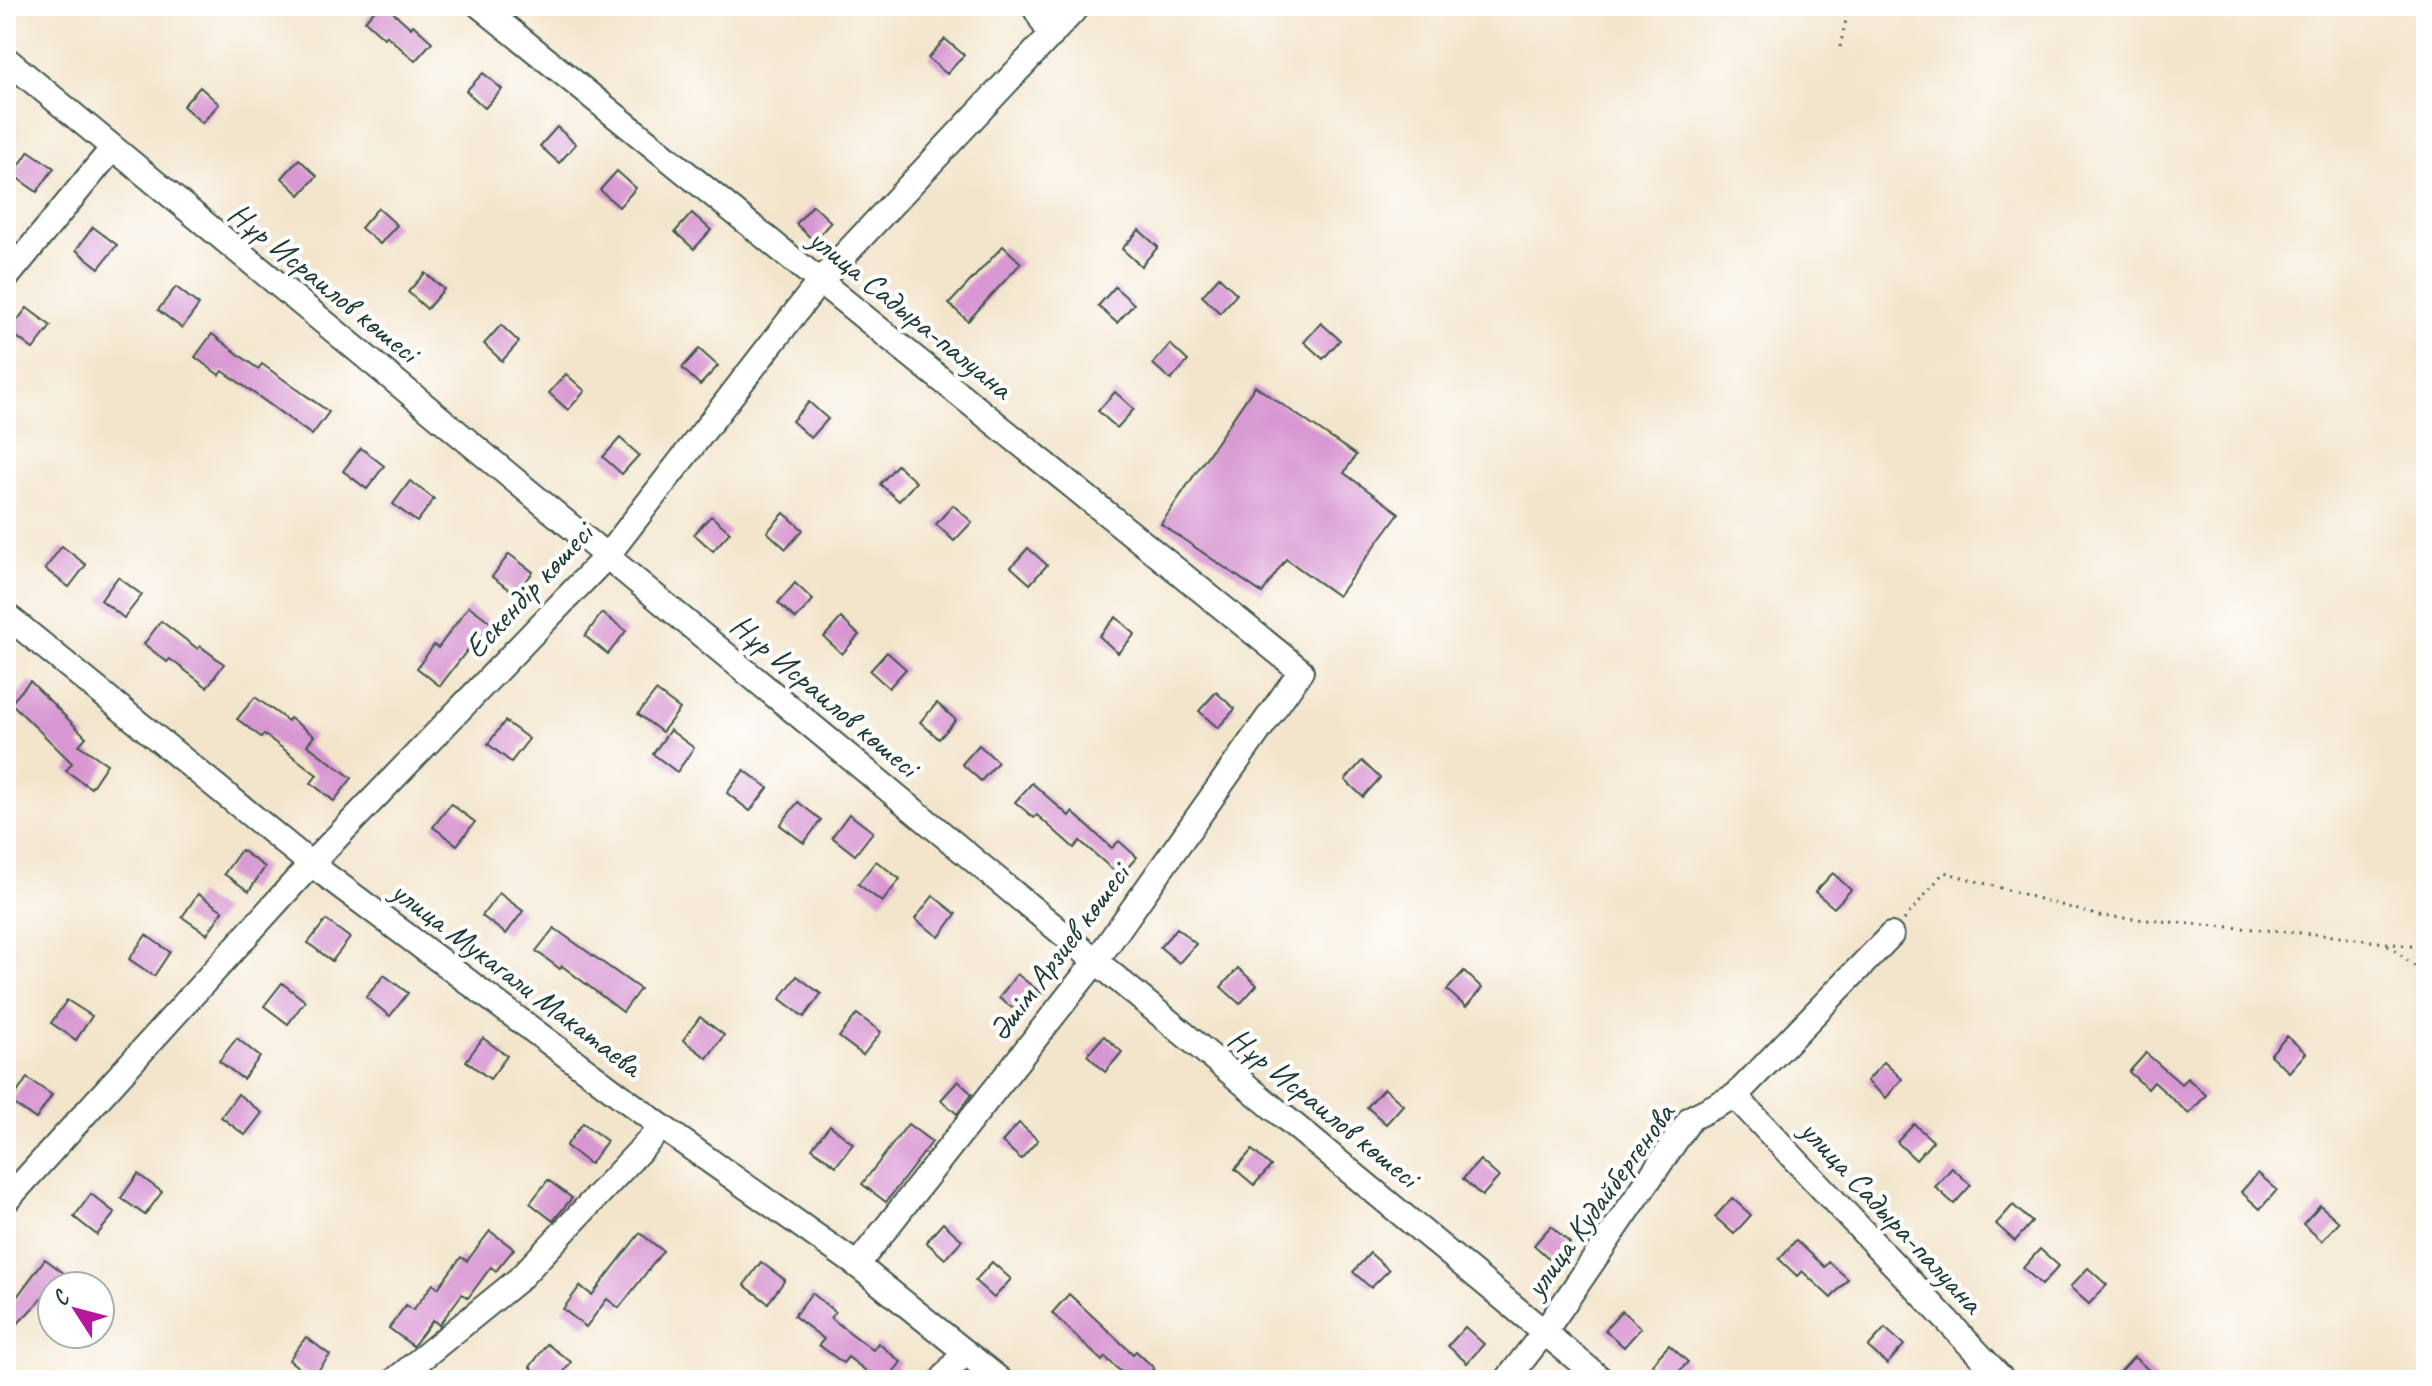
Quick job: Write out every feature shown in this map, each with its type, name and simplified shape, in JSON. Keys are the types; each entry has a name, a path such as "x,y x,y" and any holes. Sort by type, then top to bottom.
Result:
{"street":[{"name":"улица Садыра-палуана","path":"480,6 1301,671"},
{"path":"1034,6 1051,36"},
{"name":"Ескендір көшесі","path":"6,1201 311,864 607,556 820,281 1078,6"},
{"name":"Нұр Исраилов көшесі","path":"6,59 1602,1380"},
{"path":"6,278 112,149"},
{"name":"улица Мукагали Макатаева","path":"6,615 311,864 662,1127 857,1265 1000,1380"},
{"name":"Әшім Арзиев көшесі","path":"857,1265 1096,961 1301,671"},
{"name":"улица Кудайбергенова","path":"1507,1380 1545,1331 1691,1118 1735,1096 1891,935"},
{"name":"улица Садыра-палуана","path":"1735,1096 2003,1380"},
{"path":"395,1380 519,1279 662,1127"},
{"path":"942,1380 964,1352"}],"path":[{"path":"1840,47 1849,6"},
{"path":"1891,935 1944,872 2100,916 2324,935 2426,948"},
{"path":"2386,943 2426,975"}],"building":[{"path":"378,6 386,6 432,42 415,61 365,21"},
{"path":"945,39 964,55 947,74 928,58"},
{"path":"483,73 502,89 485,108 466,91"},
{"path":"200,87 219,104 202,123 183,106"},
{"path":"557,127 576,144 559,163 540,146"},
{"path":"29,151 54,168 37,192 13,175"},
{"path":"299,159 317,176 300,195 282,178"},
{"path":"617,171 636,188 619,207 600,190"},
{"path":"813,205 831,222 814,241 796,224"},
{"path":"378,208 397,225 380,244 361,228"},
{"path":"692,213 711,230 694,249 675,232"},
{"path":"93,227 117,245 99,268 76,250"},
{"path":"1139,230 1158,247 1141,266 1122,249"},
{"path":"1003,246 1021,263 968,321 949,304"},
{"path":"425,273 444,289 427,309 408,292"},
{"path":"1219,277 1237,294 1220,313 1202,296"},
{"path":"176,287 199,305 182,328 158,310"},
{"path":"1115,287 1134,304 1117,323 1098,306"},
{"path":"27,308 51,326 33,349 9,331"},
{"path":"1321,323 1340,340 1323,359 1304,342"},
{"path":"501,325 519,342 502,361 484,344"},
{"path":"212,334 258,369 262,364 329,412 312,435 223,371 219,375 195,357"},
{"path":"1170,344 1188,361 1171,380 1153,364"},
{"path":"699,349 718,366 700,385 682,368"},
{"path":"566,374 585,391 568,410 549,393"},
{"path":"1255,386 1356,455 1344,473 1399,513 1338,596 1286,559 1262,593 1161,524"},
{"path":"1115,392 1134,409 1117,428 1098,411"},
{"path":"809,402 828,419 811,438 792,421"},
{"path":"620,438 639,455 622,474 603,457"},
{"path":"361,448 384,466 367,489 343,471"},
{"path":"897,465 916,482 899,501 880,484"},
{"path":"410,481 434,499 417,522 393,504"},
{"path":"953,505 972,522 954,541 936,524"},
{"path":"784,513 803,530 786,549 767,532"},
{"path":"711,516 730,532 713,551 694,534"},
{"path":"62,546 86,565 69,587 45,569"},
{"path":"1028,548 1047,565 1030,584 1011,567"},
{"path":"509,554 533,572 516,594 492,577"},
{"path":"118,577 142,595 124,618 101,600"},
{"path":"795,583 813,600 796,619 778,603"},
{"path":"469,606 493,624 476,647 472,644 440,686 417,668 434,645 438,648"},
{"path":"602,613 626,631 608,654 585,636"},
{"path":"1116,617 1135,634 1118,653 1099,636"},
{"path":"841,618 859,635 842,654 824,637"},
{"path":"161,621 224,664 207,687 144,644"},
{"path":"887,652 906,669 889,688 870,671"},
{"path":"30,681 86,737 79,745 107,764 91,788 66,771 72,763 11,703"},
{"path":"656,691 680,709 662,732 638,714"},
{"path":"1216,692 1235,709 1218,728 1199,711"},
{"path":"255,697 314,736 307,745 352,778 334,801 311,783 317,775 264,734 261,737 237,719"},
{"path":"937,703 956,720 939,739 920,722"},
{"path":"505,721 529,739 511,762 488,744"},
{"path":"670,730 694,748 677,772 653,754"},
{"path":"979,745 998,762 981,781 962,764"},
{"path":"1362,761 1380,778 1363,797 1345,780"},
{"path":"744,770 768,788 750,811 727,793"},
{"path":"1032,783 1069,816 1072,812 1112,848 1119,841 1137,857 1120,876 1080,841 1074,848 1037,815 1034,818 1015,802"},
{"path":"798,802 821,820 804,843 780,825"},
{"path":"451,804 475,822 457,845 433,827"},
{"path":"849,814 873,832 855,855 832,837"},
{"path":"241,850 265,867 249,891 224,874"},
{"path":"876,861 900,879 882,902 858,884"},
{"path":"1833,873 1851,890 1834,908 1815,892"},
{"path":"499,893 523,911 506,934 482,916"},
{"path":"198,894 223,911 207,934 182,917"},
{"path":"933,896 956,914 939,937 915,919"},
{"path":"326,920 350,938 332,961 308,943"},
{"path":"554,928 640,989 623,1012 562,966 560,969 536,951"},
{"path":"1177,928 1196,944 1179,963 1160,947"},
{"path":"146,935 170,952 154,976 129,959"},
{"path":"1238,968 1257,985 1240,1004 1221,987"},
{"path":"1464,971 1482,988 1466,1007 1447,990"},
{"path":"1017,974 1041,993 1023,1016 999,998"},
{"path":"384,975 408,993 390,1016 366,997"},
{"path":"797,976 821,994 804,1017 780,999"},
{"path":"282,983 305,1001 288,1024 264,1006"},
{"path":"67,1000 92,1016 76,1040 51,1023"},
{"path":"857,1014 881,1032 863,1055 839,1037"},
{"path":"700,1017 724,1035 707,1058 683,1040"},
{"path":"1104,1036 1122,1052 1105,1072 1087,1055"},
{"path":"2287,1036 2306,1053 2289,1072 2270,1055"},
{"path":"237,1038 260,1057 243,1079 219,1061"},
{"path":"483,1038 507,1056 490,1079 466,1061"},
{"path":"2146,1053 2181,1084 2187,1078 2206,1095 2189,1114 2154,1082 2148,1089 2129,1072"},
{"path":"1884,1062 1902,1079 1886,1098 1867,1081"},
{"path":"27,1078 52,1095 36,1119 11,1102"},
{"path":"958,1081 972,1094 957,1114 941,1100"},
{"path":"1384,1088 1403,1105 1386,1124 1367,1107"},
{"path":"238,1094 262,1113 245,1135 221,1117"},
{"path":"583,1123 607,1141 590,1164 566,1146"},
{"path":"1019,1123 1038,1140 1021,1159 1002,1142"},
{"path":"908,1124 932,1142 886,1202 862,1184"},
{"path":"1914,1124 1933,1141 1916,1160 1897,1142"},
{"path":"830,1125 853,1144 836,1166 812,1148"},
{"path":"1252,1150 1271,1166 1254,1185 1235,1169"},
{"path":"1480,1160 1499,1177 1482,1196 1463,1179"},
{"path":"1952,1168 1971,1185 1954,1204 1935,1187"},
{"path":"2258,1173 2277,1190 2260,1209 2241,1192"},
{"path":"138,1174 162,1192 145,1215 121,1198"},
{"path":"548,1180 572,1198 553,1221 530,1203"},
{"path":"91,1194 115,1213 97,1235 74,1217"},
{"path":"1732,1198 1751,1215 1734,1234 1715,1217"},
{"path":"2013,1205 2032,1222 2015,1241 1996,1224"},
{"path":"2320,1205 2339,1222 2322,1241 2303,1224"},
{"path":"943,1223 962,1240 945,1259 926,1242"},
{"path":"1551,1226 1570,1243 1553,1262 1534,1245"},
{"path":"490,1231 514,1249 496,1271 491,1267 468,1298 462,1294 439,1325 433,1320 413,1346 389,1328 406,1305 413,1310 433,1284 438,1288 461,1257 467,1261"},
{"path":"640,1233 663,1251 619,1308 607,1299 586,1327 563,1309 580,1286 592,1295"},
{"path":"1796,1240 1825,1267 1829,1262 1848,1279 1831,1298 1802,1271 1797,1276 1779,1259"},
{"path":"2040,1249 2059,1266 2042,1285 2023,1268"},
{"path":"1370,1253 1389,1270 1371,1288 1353,1272"},
{"path":"45,1259 60,1270 37,1270"},
{"path":"761,1262 785,1280 768,1303 744,1285"},
{"path":"992,1262 1011,1279 994,1298 975,1281"},
{"path":"2088,1268 2107,1285 2089,1304 2070,1287"},
{"path":"36,1271 36,1304 6,1336 6,1295 13,1302"},
{"path":"812,1293 835,1312 831,1318 873,1350 878,1343 901,1362 887,1380 878,1380 848,1357 843,1363 819,1345 824,1339 794,1316"},
{"path":"1069,1294 1133,1354 1136,1351 1154,1368 1143,1380 1130,1380 1105,1357 1102,1361 1052,1313"},
{"path":"1622,1311 1641,1328 1624,1347 1605,1330"},
{"path":"1465,1327 1484,1344 1467,1363 1448,1346"},
{"path":"1885,1328 1904,1345 1887,1364 1868,1347"},
{"path":"306,1337 330,1355 312,1378 289,1360"},
{"path":"547,1344 571,1362 558,1380 547,1380 530,1367"},
{"path":"1669,1345 1688,1362 1671,1380 1652,1364"},
{"path":"2134,1357 2160,1380 2113,1380"}]}
